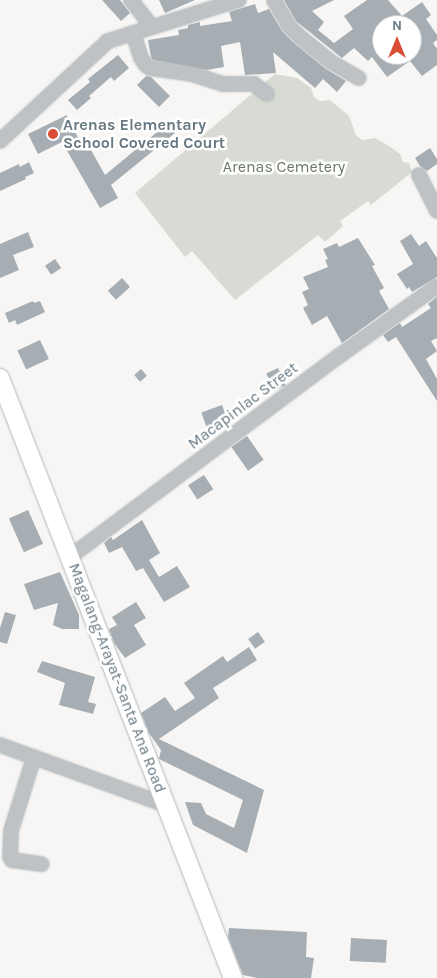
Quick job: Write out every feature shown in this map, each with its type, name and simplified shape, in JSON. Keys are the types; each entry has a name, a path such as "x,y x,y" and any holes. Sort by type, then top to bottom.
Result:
{"main road":[{"name":"Magalang-Arayat-Santa Ana Road","path":"0,378 233,978"}],"street":[{"path":"132,0 152,26"},
{"path":"0,141 108,41 239,0"},
{"path":"274,0 289,26 300,37 330,62 359,78"},
{"path":"133,33 141,58 146,66 150,68 192,74 223,84 254,84 267,94"},
{"path":"419,175 437,211"},
{"name":"Macapinlac Street","path":"70,556 339,356 437,286"},
{"path":"0,745 166,805"},
{"path":"34,757 5,835 12,860 42,864"}],"green space":[{"name":"Arenas Cemetery","path":"275,74 297,78 311,88 314,97 320,101 330,100 349,116 356,135 362,140 375,138 389,146 400,154 403,162 409,163 412,172 371,205 368,201 340,221 343,226 325,242 318,235 235,300 192,251 185,257 135,193"}],"building":[{"path":"102,0 120,0 130,13 121,21"},
{"path":"159,0 195,0 165,13"},
{"path":"284,0 334,0 312,11 324,22 318,30 334,43 353,29 344,16 367,0 388,0 401,15 372,15 372,57 368,61 354,48 342,58 296,21"},
{"path":"422,2 431,15 426,19 437,35 437,40 433,43 437,49 437,65 422,76 413,65 422,65 422,15 403,15"},
{"path":"255,4 258,13 269,9 282,31 294,43 326,69 346,81 337,92 323,79 315,88 273,52 276,73 245,75 240,42 221,46 224,67 207,70 153,60 151,57 148,40 179,35 178,30 188,28 188,25 200,22 200,26 232,21 229,12"},
{"path":"118,55 129,68 114,81 111,77 89,96 91,98 77,110 68,100 90,82 88,79"},
{"path":"378,65 404,65 387,77"},
{"path":"146,76 151,77 170,96 159,107 137,85"},
{"path":"67,115 81,144 86,141 105,175 168,123 175,133 111,185 118,198 100,208 62,142 38,154 28,134"},
{"path":"430,148 437,159 437,164 427,171 420,166 415,158"},
{"path":"29,162 34,173 25,177 26,179 0,191 0,173 19,164 20,167"},
{"path":"28,232 34,247 13,255 19,270 0,278 0,244"},
{"path":"411,234 419,246 426,241 437,258 437,277 412,292 409,287 407,289 397,274 413,264 400,241"},
{"path":"358,238 375,265 372,266 384,288 379,291 389,309 342,343 327,316 312,325 303,308 308,305 302,292 309,289 303,277 328,267 325,260 328,259 323,249 337,243 339,247"},
{"path":"55,259 61,268 51,275 45,266"},
{"path":"122,278 130,287 116,300 108,291"},
{"path":"437,297 437,338 431,341 437,351 426,359 437,379 437,401 396,337 388,342 383,335 400,323 402,327 431,308 428,304"},
{"path":"33,301 34,303 40,301 45,312 17,325 15,320 9,323 5,313"},
{"path":"40,340 49,359 26,370 17,351"},
{"path":"278,368 286,385 274,391 266,373"},
{"path":"141,369 147,376 140,382 134,375"},
{"path":"222,405 230,427 209,434 201,413"},
{"path":"247,436 264,460 248,471 231,447"},
{"path":"204,475 213,489 197,500 188,485"},
{"path":"28,510 43,544 24,552 9,519"},
{"path":"142,520 160,553 149,560 159,577 177,566 190,587 164,602 143,568 136,571 122,547 109,553 104,543 111,537 113,540"},
{"path":"60,572 79,615 79,629 62,629 53,625 58,603 34,610 24,584"},
{"path":"136,602 146,618 134,625 146,645 125,658 114,643 109,629 117,625 112,617"},
{"path":"5,612 16,615 7,644 0,642 0,628"},
{"path":"258,632 265,642 255,649 248,639"},
{"path":"249,647 257,660 213,688 219,698 159,739 264,790 247,853 193,825 185,802 201,803 206,814 234,828 243,800 159,759 161,750 149,733 141,713 165,697 175,711 195,698 184,683 223,656 227,662"},
{"path":"42,661 95,677 88,702 96,704 93,714 59,705 65,683 37,672"},
{"path":"229,928 307,932 306,957 314,958 311,978 257,978 243,975 228,937"},
{"path":"351,938 387,940 386,963 350,961"}],"place":[{"name":"Arenas Elementary School Covered Court","path":"53,134"}]}
